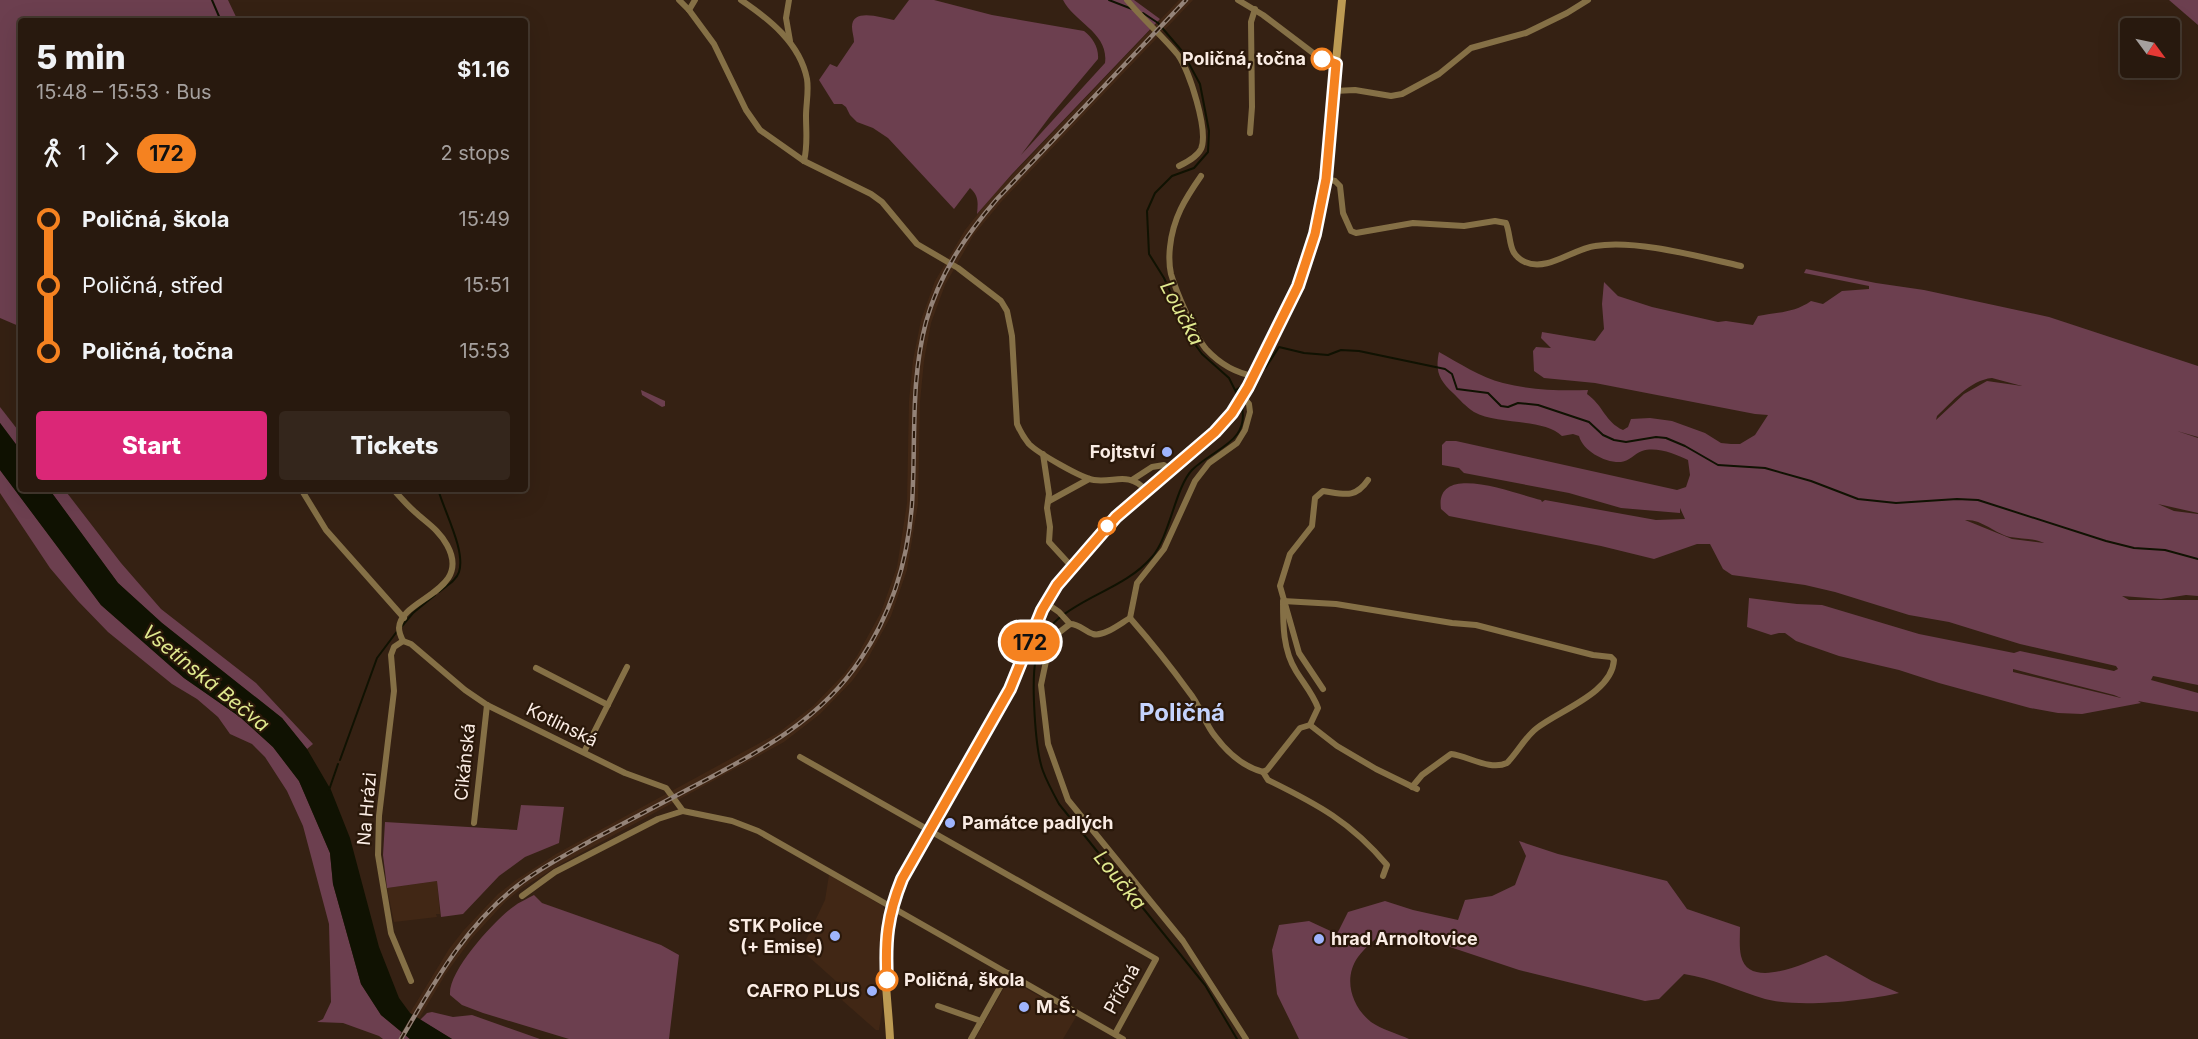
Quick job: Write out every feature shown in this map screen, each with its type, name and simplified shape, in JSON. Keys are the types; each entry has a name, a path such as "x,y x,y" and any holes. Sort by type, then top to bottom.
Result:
{"main road":[{"path":"890,1039 886,963 891,907 902,879 1010,689 1046,603 1072,567 1116,517 1215,432 1232,413 1254,376 1302,274 1319,221 1326,179 1342,0"}],"street":[{"path":"679,0 714,44 746,110 760,130 804,162 871,194 882,202 917,244 958,268 1001,301 1007,311 1012,336 1017,424 1022,435 1030,444 1042,454 1089,479 1132,480 1156,465 1164,465 1170,471"},
{"path":"689,10 695,0"},
{"path":"741,0 790,42 802,63 807,81 807,148 804,162"},
{"path":"789,0 786,18 790,42"},
{"path":"1127,0 1178,56 1189,77 1200,119 1203,142 1197,155 1179,166"},
{"path":"1238,0 1255,9 1322,59 1336,64"},
{"path":"1334,91 1355,90 1390,96 1402,94 1439,74 1471,48 1526,33 1588,0"},
{"path":"1250,133 1251,25 1255,9"},
{"path":"1201,176 1181,206 1174,225 1170,248 1171,273 1205,348 1232,369 1254,376"},
{"path":"1326,179 1335,181 1340,186 1343,213 1351,231 1356,233 1413,223 1464,225 1495,221 1506,223 1514,255 1531,264 1545,264 1594,246 1619,244 1685,253 1741,266"},
{"path":"1130,618 1137,583 1164,549 1195,481 1209,463 1237,443 1245,430 1250,408 1243,396"},
{"path":"1042,454 1048,483 1049,542 1072,567"},
{"path":"1049,501 1089,479"},
{"path":"1132,480 1146,490"},
{"path":"1323,689 1299,653 1280,586 1283,571 1290,554 1312,526 1315,498 1323,491 1348,494 1357,492 1368,480"},
{"path":"303,492 326,530 404,618"},
{"path":"396,492 415,512 430,523 448,546 453,560 452,573 446,582 404,618 399,629 403,641"},
{"path":"1130,618 1190,692 1214,735 1239,761 1253,770 1263,772 1272,766 1300,728 1310,725 1318,708 1314,697 1295,669 1287,648 1283,627 1283,601"},
{"path":"1283,601 1371,608 1452,623 1476,625 1614,660 1614,666 1600,686 1578,704 1535,729 1507,763 1501,766 1492,765 1451,754 1422,776 1415,788 1337,746 1310,725"},
{"path":"1046,603 1068,622 1098,635 1130,618"},
{"path":"1068,622 1049,647 1041,686 1048,744 1068,800 1183,941 1246,1039"},
{"name":"Kotlinská","path":"403,641 411,644 465,690 487,705 625,772 666,788 683,811"},
{"name":"Na Hrázi","path":"403,641 396,644 392,651 394,692 377,846 391,933 411,981"},
{"path":"584,752 627,667"},
{"path":"536,668 608,705"},
{"name":"Cikánská","path":"474,823 487,705"},
{"path":"800,757 930,830"},
{"path":"1263,772 1268,780 1318,805 1338,818 1374,850 1387,865 1383,876"},
{"path":"522,896 555,872 658,819 683,811 751,828 1123,1039"},
{"name":"Příčná","path":"930,830 1156,959 1115,1034"},
{"path":"971,1039 1008,973"},
{"path":"938,1006 981,1021"}],"shaded area":[{"path":"0,0 228,0 237,18 18,18 18,326 0,318"},
{"path":"909,0 934,0 992,15 1084,31 1093,40 1098,51 1098,59 1021,155 1105,63 1105,53 1097,36 1068,8 1063,0 1134,0 1160,19 1012,174 977,214 978,203 970,188 954,209 888,138 873,128 857,122 842,104 834,104 819,80 830,64 837,67 854,42 852,27 857,17 868,15 894,20"},
{"path":"1179,0 1193,0 1001,202 973,236 945,285 931,323 924,361 920,402 918,504 907,570 891,616 866,662 852,681 820,714 784,742 561,864 522,888 505,902 472,938 445,975 407,1039 394,1039 449,949 498,894 556,854 778,733 813,706 844,674 857,656 881,612 897,567 907,503 909,401 913,360 921,320 935,281 965,230 993,195"},
{"path":"2169,0 2198,0 2198,25"},
{"path":"1806,269 1924,290 2049,317 2198,366 2198,437 2177,431 2198,438 2198,513 2158,504 2174,511 2198,514 2198,596 2186,595 2161,599 2122,596 2129,600 2198,600 2198,685 2153,676 2151,680 2198,693 2198,712 2138,701 2141,703 2082,714 2030,708 1899,670 1839,656 1796,641 1785,633 1771,635 1747,627 1749,598 1822,605 1919,634 2014,653 2020,651 2114,671 2118,669 2116,666 2020,644 1949,622 1909,615 1835,592 1805,585 1732,575 1723,569 1710,544 1697,544 1654,559 1601,546 1449,516 1441,509 1442,494 1450,486 1464,483 1497,488 1542,502 1545,500 1656,520 1685,519 1680,508 1680,513 1621,508 1569,493 1464,473 1459,468 1442,465 1442,445 1446,441 1456,441 1677,490 1686,487 1690,475 1688,460 1666,451 1648,450 1639,452 1624,461 1615,462 1590,451 1579,436 1573,434 1562,436 1544,426 1495,419 1474,412 1441,379 1438,370 1439,352 1478,373 1503,383 1545,389 1588,390 1587,394 1612,423 1623,430 1628,427 1631,419 1650,418 1672,421 1705,433 1721,443 1740,444 1755,435 1768,415 1595,383 1544,378 1534,371 1533,351 1536,347 1551,348 1541,338 1542,332 1595,341 1604,329 1602,304 1604,282 1618,296 1652,307 1718,322 1753,325 1758,316 1792,310 1811,301 1823,304 1842,291 1869,289 1869,286 1804,273","holes":["1992,378 2022,386 1987,381 1964,394 1936,420 1937,416 1969,387","1965,520 1977,522 2010,537 2032,539 2044,543 2012,539","2013,669 2121,698 2013,672"]},
{"path":"641,390 665,401 665,406 662,407 642,395"},
{"path":"0,407 18,430 18,447 0,423"},
{"path":"0,470 101,605 184,678 240,717 273,747 299,781 330,853 333,884 361,984 381,1015 410,1039 383,1039 343,1023 317,1022 323,1019 331,1002 329,924 303,826 287,791 265,757 252,744 230,734 218,717 197,699 172,684 108,632 78,601 50,568 0,493"},
{"path":"51,492 66,492 121,563 161,609 256,683 313,744 307,749 282,718 162,623 118,583"},
{"path":"521,805 564,807 559,843 525,857 499,876 463,914 441,917 437,881 387,888 383,855 385,822 517,830"},
{"path":"1519,841 1558,854 1667,881 1687,909 1740,927 1741,956 1746,966 1755,972 1766,973 1793,968 1826,955 1872,981 1899,993 1868,999 1832,1002 1779,1002 1705,978 1684,974 1659,999 1645,1001 1519,970 1441,944 1387,933 1367,946 1353,965 1351,991 1358,1008 1371,1022 1409,1039 1299,1039 1277,994 1272,950 1279,925 1309,921 1337,934 1348,912 1385,901 1458,920 1465,900 1492,896 1515,885 1526,856"},
{"path":"829,875 883,906 886,912 883,926 882,1012 879,1030 876,1030 843,1001 837,982 808,956 805,942 825,900"},
{"path":"437,881 440,914 436,914 437,917 394,922 387,888"},
{"path":"534,895 542,903 661,945 679,955 669,1039 569,1039 483,1013 462,1005 450,995 456,973 484,935 513,907"},
{"path":"1009,979 1076,1017 1063,1039 975,1039"},
{"path":"427,1013 453,1017 472,1015 540,1039 452,1039 420,1020"}],"water":[{"name":"Vsetínská Bečva","path":"0,423 18,447 18,492 51,492 118,583 162,623 282,718 307,749 331,790 350,838 379,947 399,998 410,1013 452,1039 410,1039 381,1015 361,984 333,884 330,853 299,781 273,747 240,717 184,678 101,605 0,470"}],"pier":[{"path":"414,1012 418,1015 404,1038 400,1035"}],"waterway":[{"path":"212,0 220,18"},
{"name":"Loučka","path":"1109,0 1132,9"},
{"name":"Loučka","path":"1143,13 1158,23 1182,51 1200,84 1209,131 1208,152 1194,168 1172,176 1155,193 1147,211 1149,254 1164,278 1194,343 1202,354 1229,378 1239,398"},
{"path":"1260,372 1279,347 1304,353 1328,355 1341,350 1359,351 1445,369 1452,374 1457,389 1488,393 1501,406 1508,407 1518,403 1538,405 1589,422 1603,435 1614,440 1626,442 1656,437 1666,438 1718,465 1765,468 1811,481 1858,499 1896,503 1978,500 2106,541 2134,548 2165,550 2198,559"},
{"path":"1236,390 1246,383"},
{"name":"Loučka","path":"1237,1039 1205,985 1059,804 1040,761 1034,682 1036,658 1050,627 1070,610 1131,576 1152,557 1163,537 1186,478 1201,462 1236,436 1243,416 1241,403"},
{"path":"439,492 457,542 460,563 456,578 439,592"},
{"path":"402,626 413,613 435,595"},
{"path":"340,760 377,658 398,630"},
{"path":"329,790 338,764"}],"railway":[{"path":"401,1039 438,977 466,937 498,902 517,886 563,856 767,746 827,700 860,660 889,605 897,585 907,545 912,504 918,367 926,322 938,288 954,257 974,227 997,199 1186,0"}],"bus line":[{"name":"172","path":"887,980 888,925 891,907 902,879 1010,689 1049,597 1116,517 1204,443 1227,419 1248,387 1291,301 1306,265 1315,234 1326,179 1336,64 1322,59"}],"place":[{"name":"Poličná, točna","path":"1322,59"},
{"name":"Fojtství","path":"1167,452"},
{"name":"Památce padlých","path":"950,823"},
{"name":"STK Police (+ Emise)","path":"835,936"},
{"name":"hrad Arnoltovice","path":"1319,939"},
{"name":"Poličná, škola","path":"887,980"},
{"name":"CAFRO PLUS","path":"872,991"},
{"name":"M.Š.","path":"1024,1007"}],"district":[{"name":"Poličná","path":"1182,713"}]}
